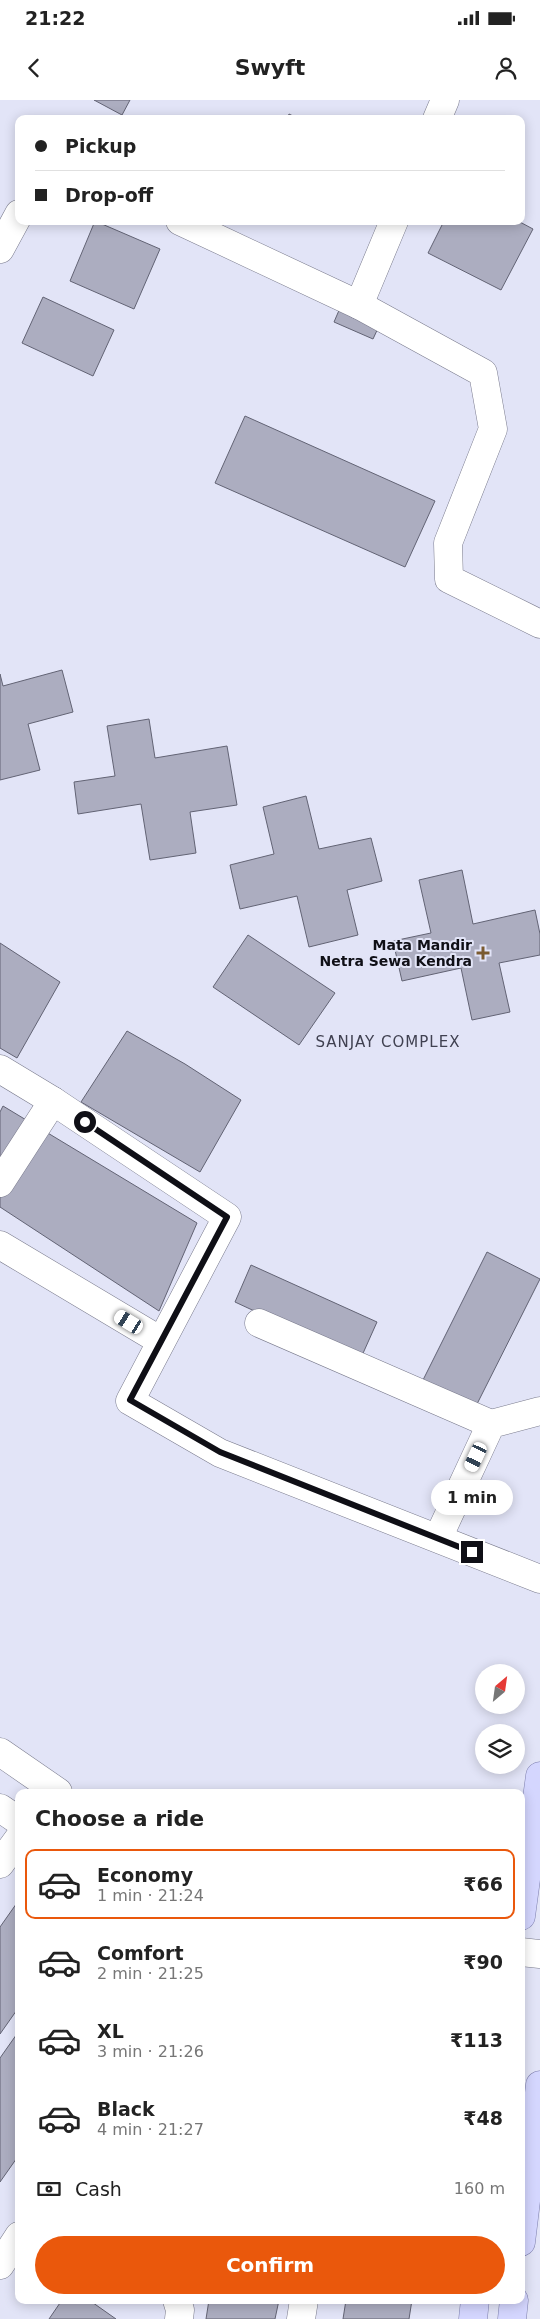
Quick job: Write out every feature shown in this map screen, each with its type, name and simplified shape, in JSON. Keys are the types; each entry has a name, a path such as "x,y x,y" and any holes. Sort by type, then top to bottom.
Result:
{"main road":[{"path":"525,1887 540,1776"},
{"path":"525,2209 540,2085"},
{"path":"473,2319 475,2304"},
{"path":"512,2319 514,2304"}],"street":[{"path":"439,115 445,100"},
{"path":"0,249 15,221"},
{"path":"189,225 359,305 483,373 493,429 448,544 449,579 540,624"},
{"path":"359,305 392,225"},
{"path":"0,1069 227,1217 130,1400 220,1452 540,1579"},
{"path":"0,1183 53,1102"},
{"path":"0,1245 161,1341"},
{"path":"258,1323 491,1424 540,1411"},
{"path":"438,1538 491,1424"},
{"path":"0,1752 54,1789"},
{"path":"0,1808 15,1818"},
{"path":"0,1864 15,1843"},
{"path":"525,1952 540,1954"},
{"path":"0,2266 15,2242"},
{"path":"178,2304 180,2310 179,2319"},
{"path":"301,2319 303,2304"}],"building":[{"path":"94,100 130,100 122,115"},
{"path":"93,225 104,225 160,249 134,309 70,281"},
{"path":"442,225 525,225 533,229 501,290 428,253"},
{"path":"43,297 114,330 93,376 22,343"},
{"path":"340,308 379,326 373,339 334,322"},
{"path":"245,416 435,501 405,567 215,483"},
{"path":"62,670 73,712 28,724 40,770 0,780 0,674 3,686"},
{"path":"149,719 155,758 227,746 237,805 190,812 196,853 150,860 141,804 78,814 74,782 115,776 107,726"},
{"path":"306,796 319,849 371,838 382,881 347,890 358,935 309,947 297,896 240,909 230,865 274,854 263,807"},
{"path":"462,870 473,924 535,910 540,934 540,955 499,963 510,1012 472,1020 461,968 402,981 393,941 431,933 419,880"},
{"path":"248,935 335,993 299,1045 213,987"},
{"path":"0,943 60,982 17,1058 0,1048"},
{"path":"127,1031 185,1064 241,1100 200,1172 81,1102"},
{"path":"3,1106 197,1223 159,1311 0,1207 0,1112"},
{"path":"487,1252 540,1279 476,1406 423,1380"},
{"path":"251,1265 377,1322 360,1360 235,1302"},
{"path":"15,1906 15,2013 0,2034 0,1927"},
{"path":"15,2037 15,2161 0,2182 0,2058"},
{"path":"59,2304 95,2304 116,2319 49,2319"},
{"path":"208,2304 278,2304 275,2319 206,2319"},
{"path":"345,2304 411,2304 409,2319 343,2319"}],"place":[{"name":"Mata Mandir Netra Sewa Kendra","path":"483,953"}],"district":[{"name":"SANJAY COMPLEX","path":"388,1042"}],"route":[{"path":"85,1122 227,1217 130,1400 220,1452 472,1552"}]}
